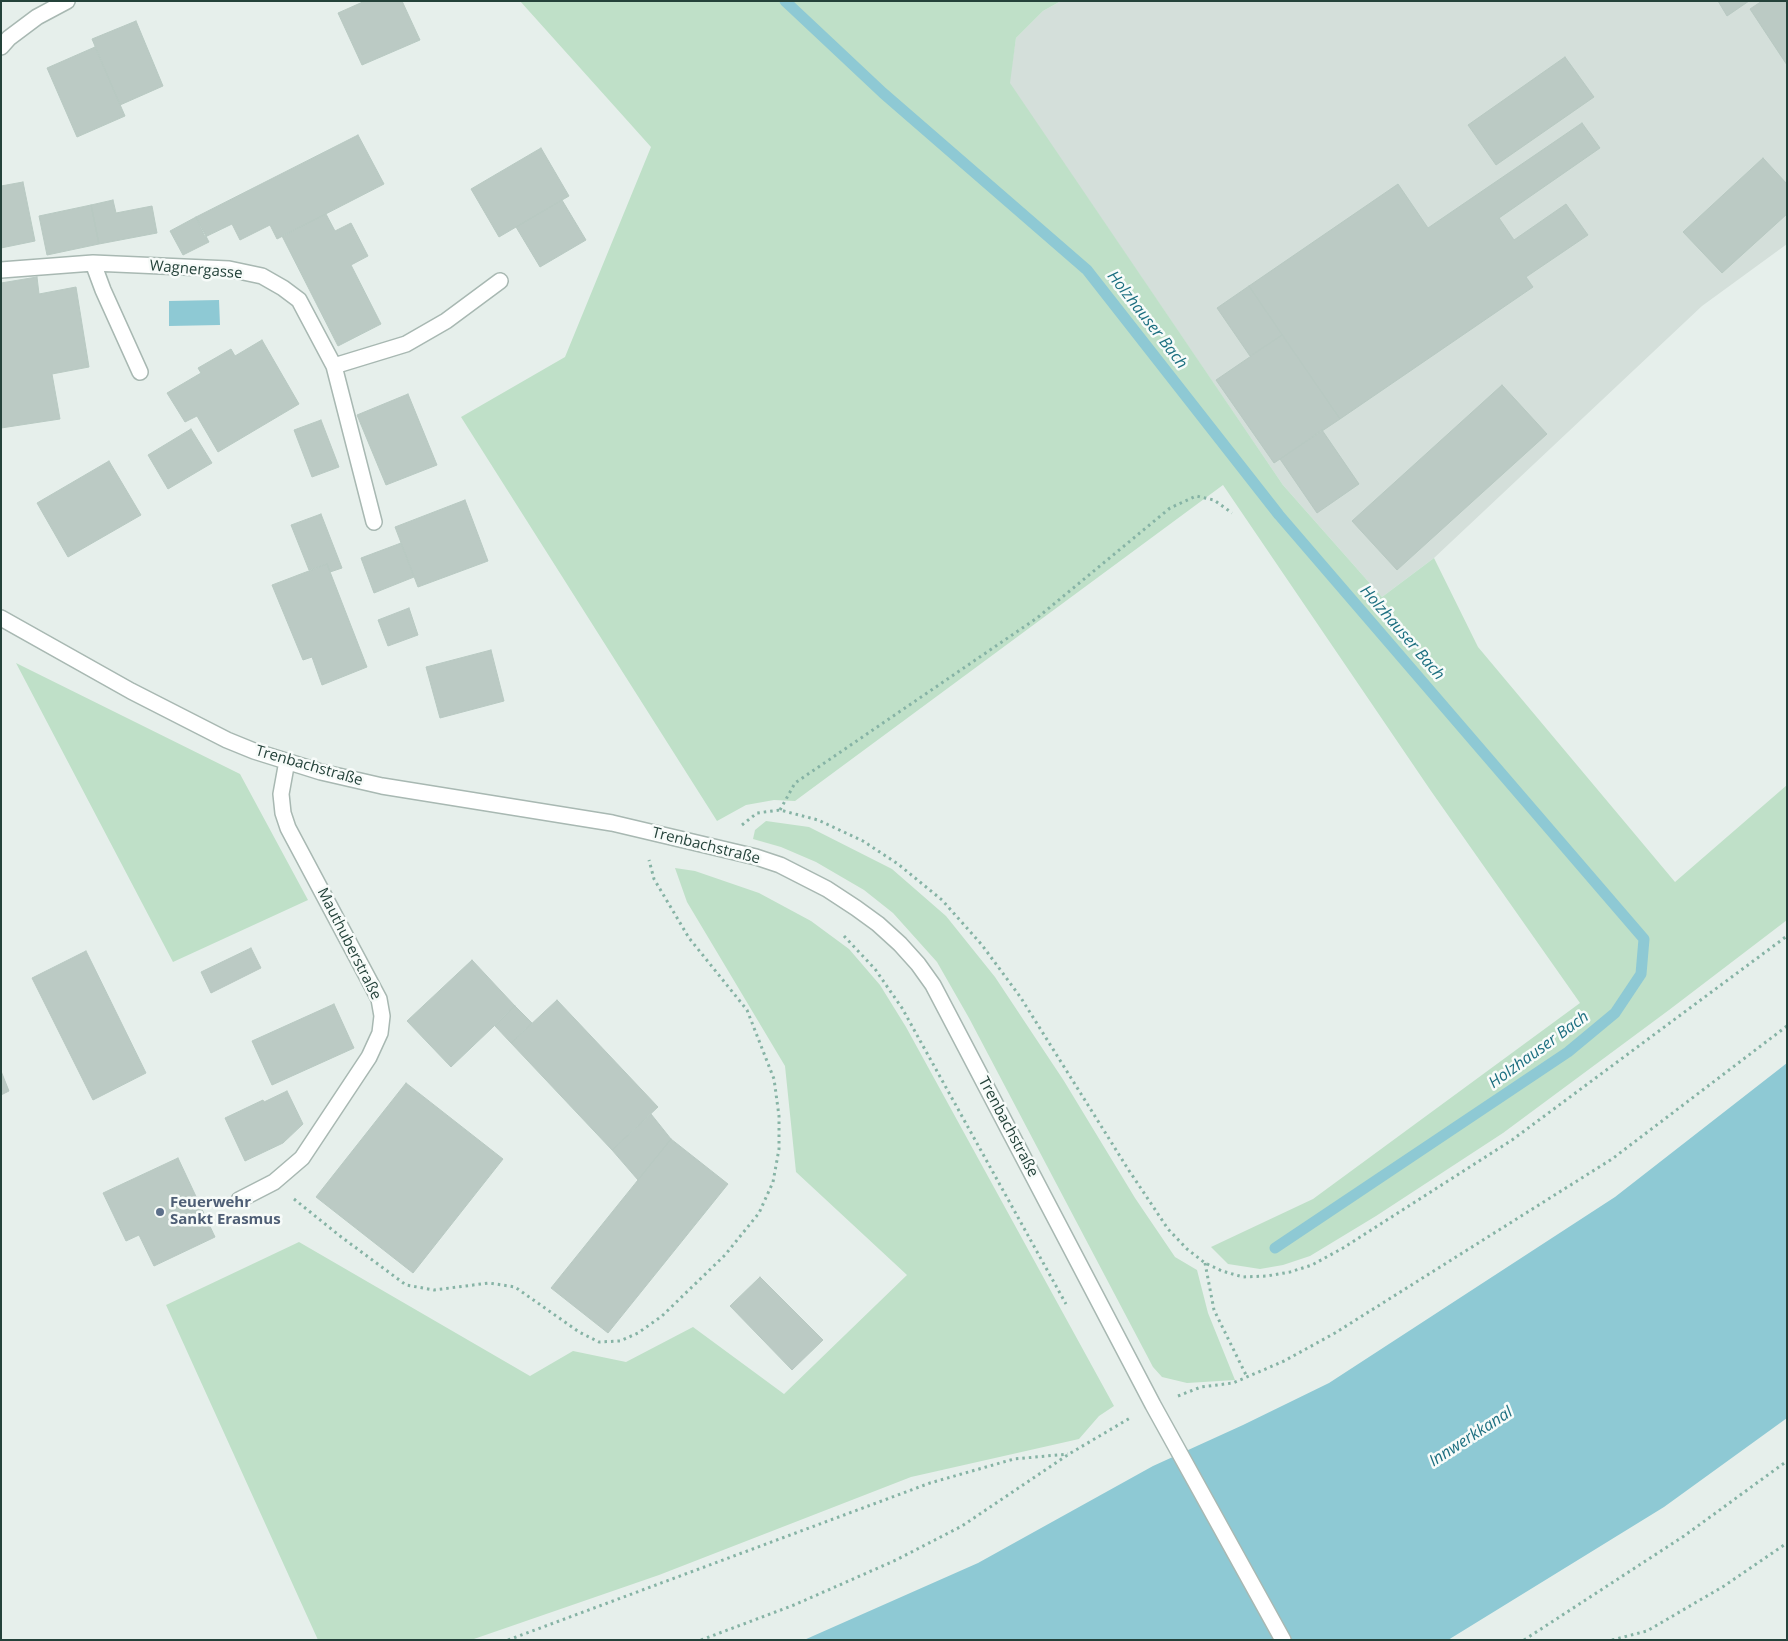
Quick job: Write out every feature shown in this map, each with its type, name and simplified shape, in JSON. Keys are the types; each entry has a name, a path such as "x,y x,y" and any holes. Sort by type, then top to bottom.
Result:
{"street":[{"path":"1,47 9,38 37,17 67,1"},
{"path":"93,263 103,290 140,372"},
{"name":"Wagnergasse","path":"1,270 93,263 229,269 262,276 283,288 299,300 334,366 374,522"},
{"path":"334,366 406,344 446,321 500,281"},
{"name":"Trenbachstraße","path":"1,618 131,691 226,740 321,772 382,786 612,823 729,850 780,865 827,889 878,924 918,964 933,985 1153,1405 1283,1640"},
{"name":"Mauthuberstraße","path":"239,1200 274,1182 302,1158 369,1057 380,1033 382,1016 379,999 369,978 288,828 283,813 281,794 287,761"}],"path":[{"path":"780,810 795,783 1038,618 1170,508 1196,496 1214,500 1232,513"},
{"path":"729,850 742,824 758,813 780,810 818,820 863,841 898,864 942,900 982,945 1021,998 1128,1169 1168,1229 1187,1250 1205,1263 1222,1271 1243,1277 1267,1276 1290,1272 1312,1265 1343,1248 1512,1140 1787,936"},
{"path":"274,1182 340,1236 406,1285 434,1290 490,1283 515,1287 579,1332 599,1342 620,1341 662,1316 725,1255 759,1213 773,1182 779,1149 779,1116 774,1079 747,1010 689,938 654,879 638,829"},
{"path":"839,933 875,968 902,1008 1067,1306"},
{"path":"701,1640 794,1606 896,1560 962,1526 1069,1454 1153,1405 1201,1387 1233,1384 1284,1361 1335,1333 1612,1159 1787,1026"},
{"path":"1205,1263 1214,1310 1247,1377"},
{"path":"508,1640 930,1483 1014,1459 1069,1454"},
{"path":"1524,1640 1684,1536 1787,1461"},
{"path":"1612,1640 1647,1631 1724,1586 1787,1543"}],"shaded area":[{"path":"1061,1 1787,1 1787,244 1702,306 1434,558 1382,597 1283,485 1009,83 1016,38 1043,11"}],"green space":[{"path":"520,1 1061,1 1043,11 1016,38 1010,83 1283,485 1382,597 1434,558 1478,647 1675,882 1787,785 1787,920 1503,1133 1376,1216 1310,1256 1283,1265 1260,1269 1228,1264 1211,1247 1313,1199 1580,1003 1431,791 1223,485 795,801 774,800 746,805 717,821 461,417 565,357 651,147"},
{"path":"16,663 240,774 308,900 173,962"},
{"path":"766,821 809,827 892,869 946,916 995,977 1064,1081 1135,1198 1175,1257 1197,1270 1208,1313 1235,1380 1187,1383 1162,1377 1153,1367 969,1018 937,962 893,913 864,890 816,862 781,847 753,839 755,830"},
{"path":"675,868 695,871 759,893 811,921 849,949 880,985 906,1027 1114,1406 1099,1416 1079,1439 911,1477 659,1575 471,1640 318,1640 166,1305 299,1242 530,1376 573,1351 626,1362 693,1327 784,1394 907,1275 796,1172 785,1066 687,902"}],"water":[{"path":"219,300 220,325 169,326 169,301"},
{"name":"Innwerkkanal","path":"1787,1063 1787,1418 1664,1507 1448,1640 804,1640 978,1563 1153,1466 1329,1383 1615,1197"}],"building":[{"path":"365,1 402,1 420,40 362,65 338,13"},
{"path":"1718,1 1749,1 1727,16"},
{"path":"1762,1 1787,1 1787,65 1750,9"},
{"path":"136,21 163,86 120,105 92,39"},
{"path":"95,47 125,116 77,137 47,68"},
{"path":"1565,57 1594,97 1496,165 1468,125"},
{"path":"1582,123 1600,148 1499,218 1514,240 1566,204 1588,235 1526,277 1533,287 1340,419 1249,286 1398,184 1428,228"},
{"path":"358,135 384,184 277,239 270,225 240,240 232,224 205,237 196,217"},
{"path":"541,148 569,196 499,237 471,189"},
{"path":"1763,158 1787,184 1787,214 1722,273 1683,232"},
{"path":"23,182 35,241 1,248 1,186"},
{"path":"113,200 116,213 152,206 157,233 99,244 91,205"},
{"path":"562,200 586,240 540,267 516,227"},
{"path":"91,205 99,244 47,255 39,216"},
{"path":"326,214 335,231 351,223 368,256 351,265 381,324 338,346 282,236"},
{"path":"196,217 209,242 183,255 170,231"},
{"path":"37,277 39,294 76,287 89,367 52,374 60,419 1,428 1,283"},
{"path":"1249,286 1282,335 1250,356 1217,308"},
{"path":"1282,335 1340,419 1274,463 1216,380"},
{"path":"262,340 299,404 218,452 197,416 185,422 167,393 201,373 198,368 231,349 235,356"},
{"path":"1502,385 1547,434 1397,570 1352,521"},
{"path":"408,394 437,465 386,485 357,415"},
{"path":"321,420 339,467 312,477 294,430"},
{"path":"191,429 212,463 168,489 148,455"},
{"path":"1322,430 1359,484 1317,513 1280,459"},
{"path":"109,461 141,515 68,557 37,503"},
{"path":"465,500 488,561 418,587 395,527"},
{"path":"321,514 342,568 330,572 327,564 309,570 291,525"},
{"path":"401,543 414,577 374,593 361,558"},
{"path":"327,564 367,667 322,685 312,657 303,660 272,585"},
{"path":"409,608 418,635 388,646 378,620"},
{"path":"491,650 504,701 440,718 426,667"},
{"path":"251,948 261,968 211,993 201,972"},
{"path":"86,951 146,1073 93,1100 32,978"},
{"path":"472,960 515,1006 451,1067 407,1021"},
{"path":"557,1000 658,1107 612,1150 511,1043"},
{"path":"334,1004 354,1048 272,1085 252,1041"},
{"path":"515,1006 532,1023 511,1043 495,1026"},
{"path":"1,1071 9,1091 1,1095"},
{"path":"406,1083 503,1159 413,1273 316,1197"},
{"path":"287,1091 303,1124 283,1143 245,1161 225,1118"},
{"path":"651,1114 671,1139 638,1180 612,1150"},
{"path":"671,1139 728,1184 608,1333 551,1288"},
{"path":"178,1158 215,1237 154,1266 139,1235 126,1241 103,1193"},
{"path":"760,1277 823,1340 792,1370 730,1306"}],"waterway":[{"name":"Holzhauser Bach","path":"785,1 883,93 1087,270 1279,515 1644,939 1641,974 1615,1013 1568,1052 1275,1248"}],"place":[{"name":"Feuerwehr Sankt Erasmus","path":"160,1212"}]}
